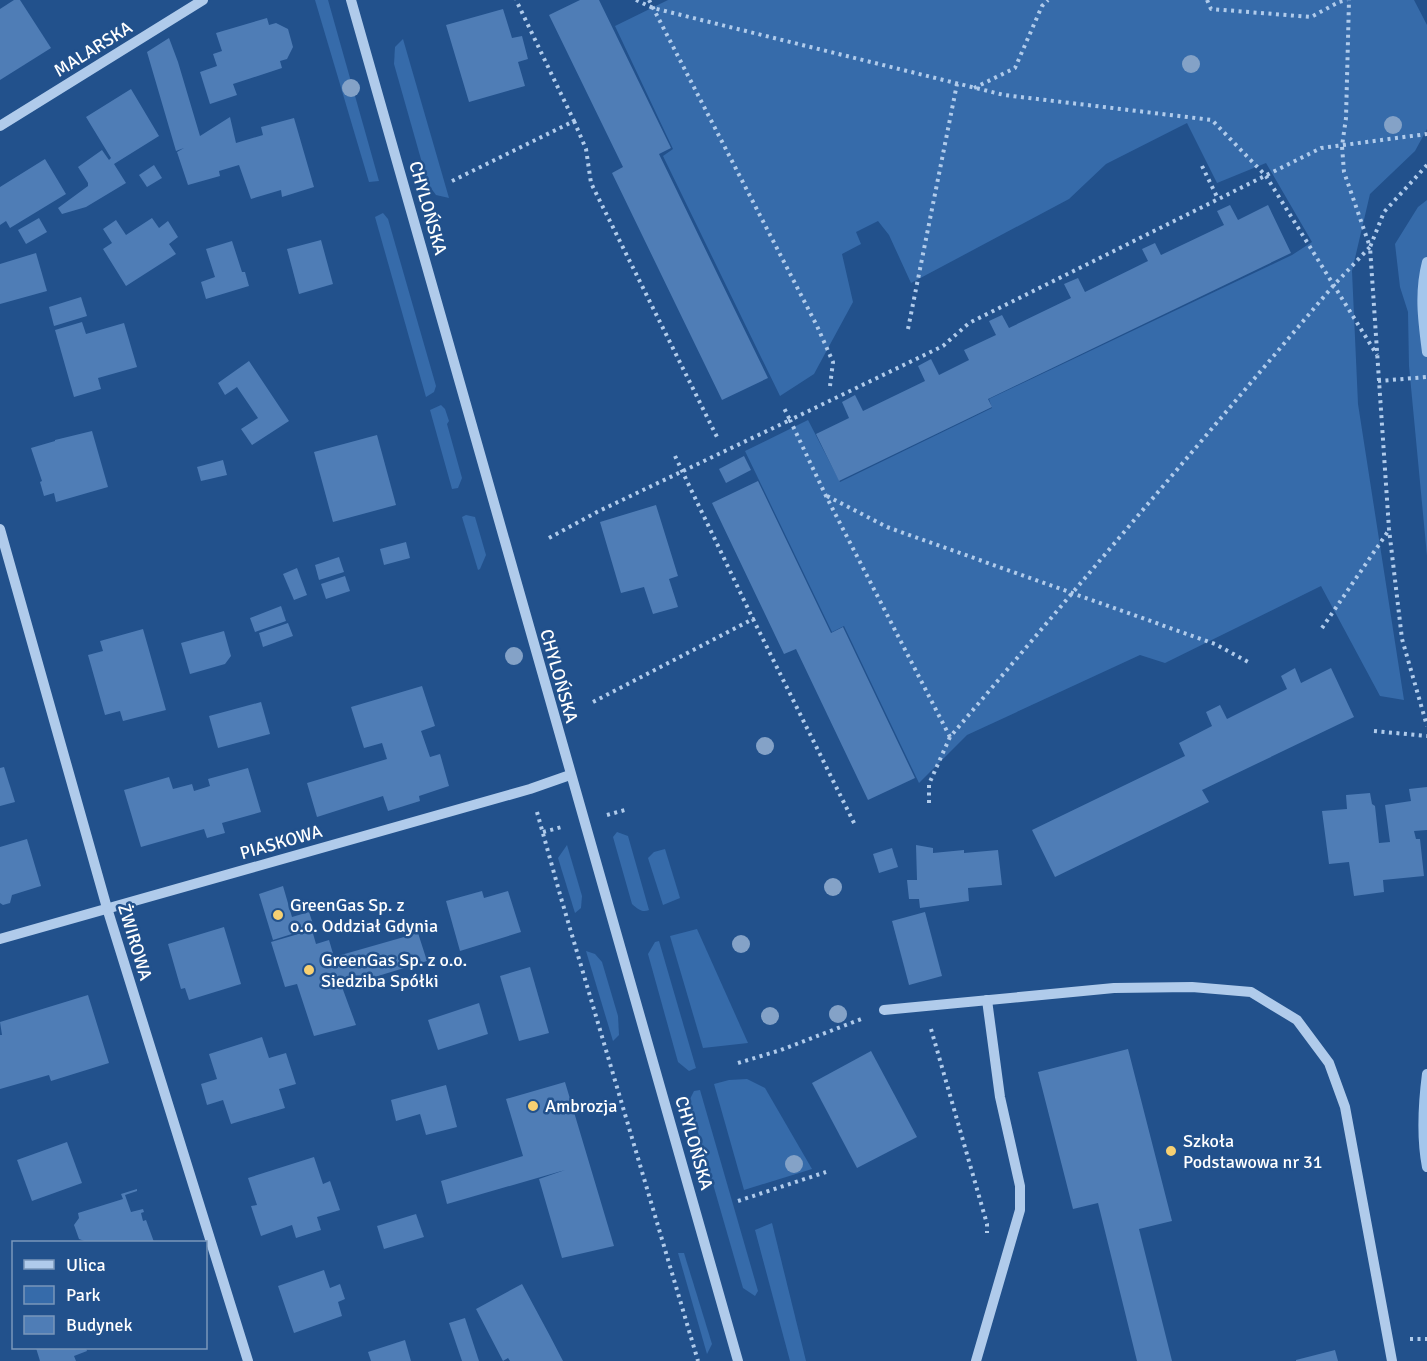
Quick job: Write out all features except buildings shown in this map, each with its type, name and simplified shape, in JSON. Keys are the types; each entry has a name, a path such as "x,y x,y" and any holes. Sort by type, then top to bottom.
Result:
{"street":[{"name":"MALARSKA","path":"0,126 203,0"},
{"name":"CHYLOŃSKA","path":"351,0 738,1361"},
{"name":"ŻWIROWA","path":"0,529 107,908 248,1361"},
{"name":"PIASKOWA","path":"0,939 530,789 570,775"},
{"path":"885,1010 1114,988 1192,987 1251,992 1297,1020 1329,1062 1345,1107 1392,1361"},
{"path":"976,1361 1020,1210 1020,1186 999,1097 987,1000"}],"path":[{"path":"516,0 586,149 591,183 717,438"},
{"path":"636,0 653,8 974,88 1004,94 1212,120 1266,176 1377,355"},
{"path":"649,0 817,326 833,362 830,386"},
{"path":"974,88 1015,68 1042,6 1048,0"},
{"path":"1207,0 1211,9 1311,16 1348,0 1346,118 1342,146 1344,172 1370,247 1389,529 1402,639 1427,726"},
{"path":"908,329 957,84"},
{"path":"452,181 574,121"},
{"path":"549,538 597,512 943,346 969,323 1321,148 1427,134"},
{"path":"929,803 929,784 950,737 1333,286 1370,247 1384,212 1427,165"},
{"path":"1202,166 1218,199"},
{"path":"1378,381 1427,377"},
{"path":"784,408 826,496 950,737"},
{"path":"675,456 855,825"},
{"path":"826,496 887,526 1215,644 1250,663"},
{"path":"1322,628 1389,529"},
{"path":"593,702 753,619"},
{"path":"1374,731 1427,736"},
{"path":"530,789 698,1361"},
{"path":"738,1063 781,1050 864,1018 872,1020"},
{"path":"928,1022 987,1224 987,1235"},
{"path":"738,1201 826,1172"}],"green space":[{"path":"315,0 328,0 379,181 369,182"},
{"path":"668,0 1414,0 1427,25 1427,129 1415,151 1370,194 1352,271 1358,404 1404,700 1380,696 1321,586 1165,663 1140,655 967,735 919,783 844,626 832,632 745,451 808,420 840,482 992,408 989,399 1292,255 1312,242 1266,163 1217,183 1187,123 1106,164 1069,199 911,283 889,235 878,221 856,232 861,244 842,254 853,302 814,374 780,396 663,156 673,149 615,26"},
{"path":"403,39 449,198 436,195 428,184 394,64 395,47"},
{"path":"1427,200 1427,556 1409,366 1408,312 1400,287 1395,244 1418,207"},
{"path":"383,213 388,219 436,386 434,392 426,397 375,217"},
{"path":"441,405 449,421 447,424 462,478 458,488 452,489 430,410"},
{"path":"466,515 475,517 486,555 478,570 462,517"},
{"path":"617,832 628,836 649,910 647,911 642,911 632,904 613,837"},
{"path":"567,845 582,896 581,908 575,913 558,858"},
{"path":"665,849 680,898 663,905 648,858 654,852"},
{"path":"697,929 748,1043 703,1048 670,936"},
{"path":"659,941 696,1068 689,1071 678,1062 648,954 655,942"},
{"path":"586,951 595,954 602,962 618,1016 619,1035 613,1041"},
{"path":"747,1079 765,1088 812,1169 744,1190 714,1084"},
{"path":"700,1090 758,1291 755,1296 743,1288 689,1101 694,1091"},
{"path":"772,1223 806,1361 790,1361 755,1230"},
{"path":"678,1253 684,1253 712,1344 707,1354"}],"waterway":[{"path":"1427,262 1422,296 1427,352"},
{"path":"1427,1074 1423,1120 1427,1167"}],"place":[{"name":"GreenGas Sp. z o.o. Oddział Gdynia","path":"278,915"},
{"name":"GreenGas Sp. z o.o. Siedziba Spółki","path":"309,970"},
{"name":"Ambrozja","path":"533,1106"},
{"name":"Szkoła Podstawowa nr 31","path":"1171,1151"}]}
